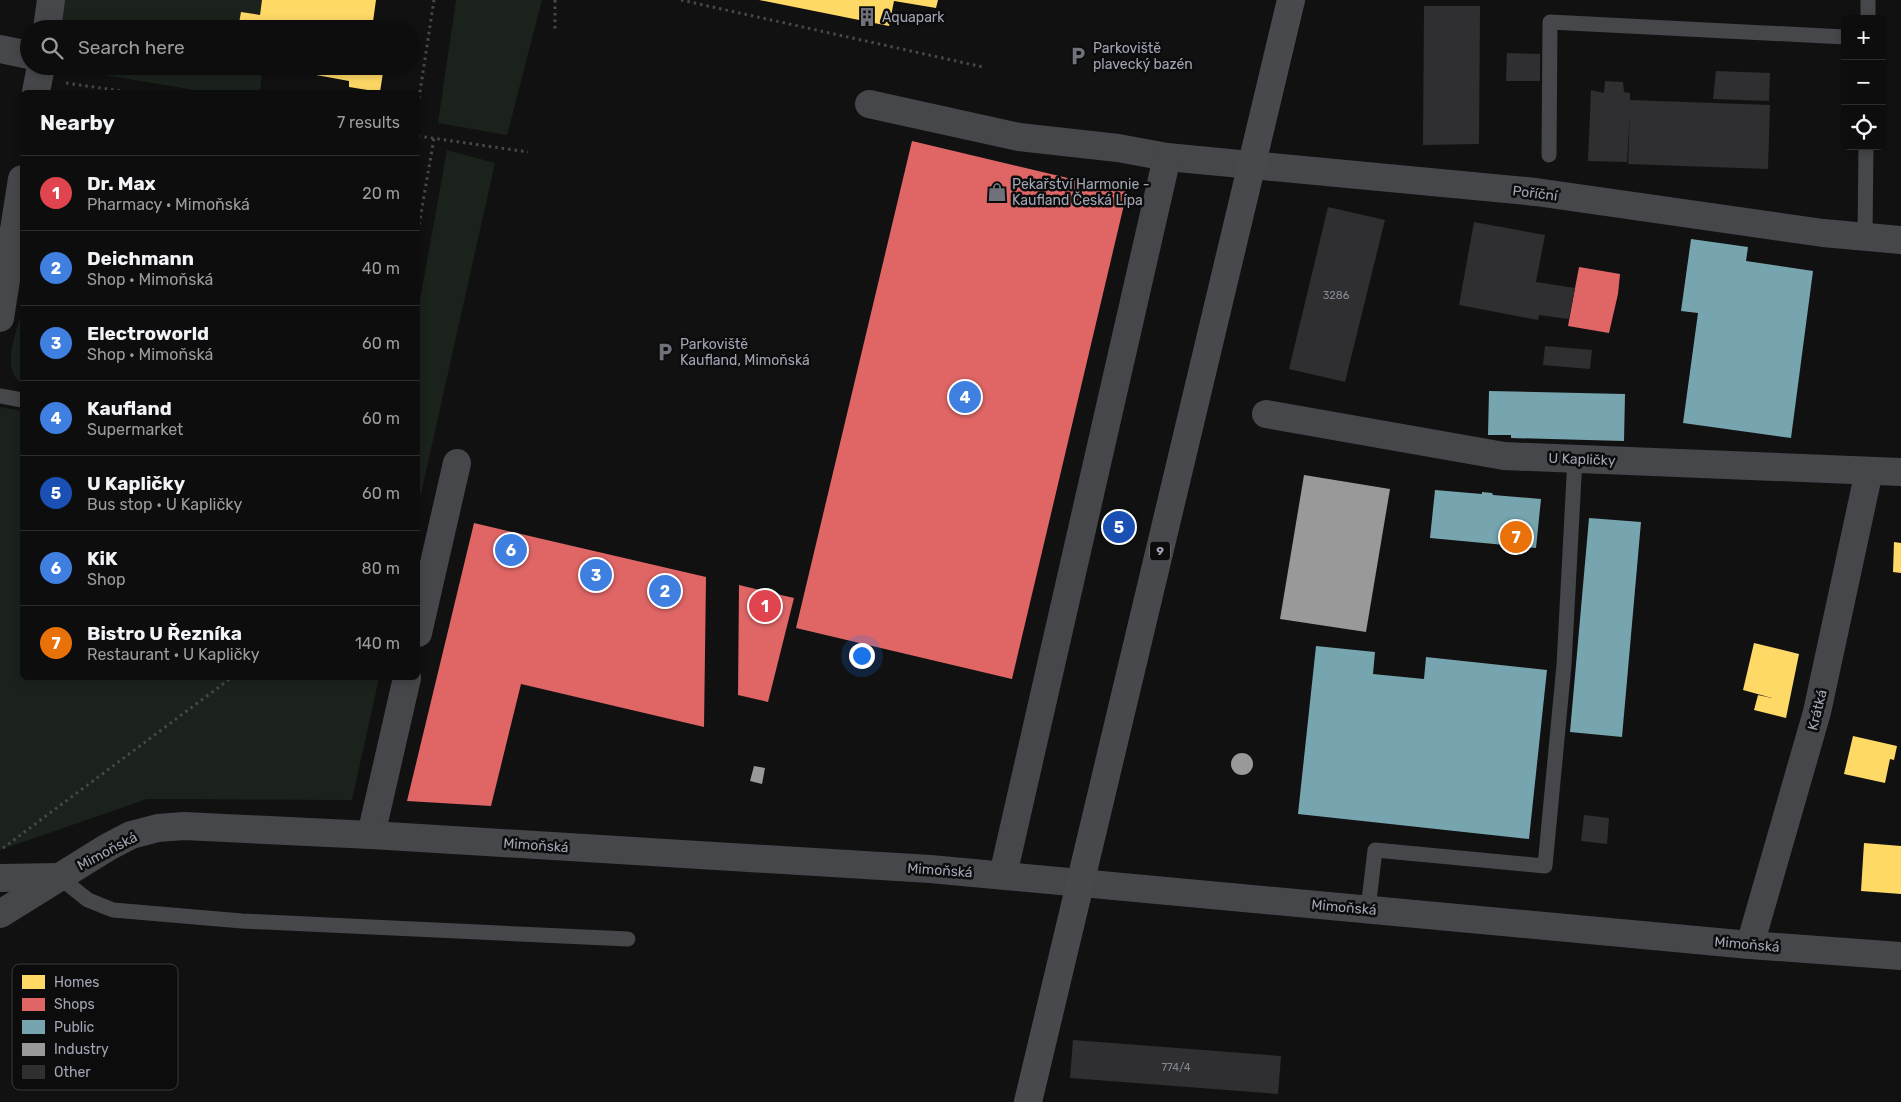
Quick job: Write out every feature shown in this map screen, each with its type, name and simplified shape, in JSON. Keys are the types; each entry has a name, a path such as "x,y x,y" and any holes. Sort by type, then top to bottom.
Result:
{"main road":[{"name":"9","path":"1028,1102 1291,0"}],"street":[{"path":"48,20 51,0"},
{"path":"0,50 20,63"},
{"name":"Poříční","path":"869,104 1019,137 1118,148 1167,157 1536,192 1823,233 1901,240"},
{"path":"1003,875 1167,157"},
{"path":"0,318 20,192"},
{"name":"U Kapličky","path":"1266,414 1504,456 1901,472"},
{"path":"420,623 457,463"},
{"name":"Krátká","path":"1750,945 1818,712 1869,471"},
{"path":"371,835 407,680"},
{"name":"Mimoňská","path":"0,914 131,835 158,828 184,826 371,835 1003,875 1750,945 1901,956"},
{"path":"0,878 59,877"}],"lane":[{"path":"1868,0 1868,15"},
{"path":"1549,155 1550,22 1841,37"},
{"path":"1864,237 1866,150"},
{"path":"0,396 20,400"},
{"path":"1368,909 1375,850 1545,866 1564,664 1575,458"},
{"path":"59,877 88,900 113,910 242,921 628,939"}],"path":[{"path":"420,92 434,0"},
{"path":"555,0 556,32"},
{"path":"682,0 983,67"},
{"path":"46,75 118,90"},
{"path":"420,136 528,152"},
{"path":"420,219 434,138"},
{"path":"0,850 228,680"}],"shaded area":[{"path":"62,0 262,0 260,15 252,20 59,20"},
{"path":"456,0 542,0 507,135 438,123"},
{"path":"104,75 262,75 260,90 194,90"},
{"path":"447,150 495,163 420,498 420,300"},
{"path":"20,318 20,381 15,377 12,369 11,360"},
{"path":"0,407 20,411 20,680 379,680 352,800 147,799 0,850"}],"building: Homes":[{"path":"262,0 376,0 373,20 240,20 241,12 260,15"},
{"name":"Aquapark","path":"759,0 938,0 936,8 894,1 889,26"},
{"path":"316,75 383,75 380,90 349,87 349,81"},
{"path":"1894,542 1901,543 1901,573 1893,572"},
{"path":"1754,643 1799,654 1786,718 1754,710 1758,695 1772,698 1743,690"},
{"path":"1853,736 1897,746 1894,760 1890,759 1885,783 1844,774"},
{"path":"1864,843 1901,846 1901,894 1861,891"}],"building: Shops":[{"path":"912,141 1127,192 1012,679 796,628"},
{"path":"1579,267 1620,274 1618,294 1609,333 1568,326"},
{"path":"474,523 706,577 704,727 521,684 491,806 407,801"},
{"path":"739,585 794,598 768,702 738,695"}],"building: Public":[{"path":"1691,239 1748,247 1746,261 1813,271 1791,438 1683,423 1698,313 1681,311"},
{"path":"1489,391 1625,394 1624,441 1511,438 1511,435 1488,435"},
{"path":"1435,490 1482,494 1482,492 1492,493 1493,495 1541,499 1536,548 1430,538"},
{"path":"1589,518 1641,522 1622,737 1570,732"},
{"path":"1316,646 1375,652 1373,674 1424,679 1426,657 1547,670 1529,839 1298,814"}],"building: Industry":[{"path":"1304,475 1390,489 1366,632 1280,619"},
{"path":"1242,753 1250,756 1253,764 1250,772 1242,775 1234,772 1231,764 1234,756"},
{"path":"754,766 765,768 762,784 750,781"}],"building: Other":[{"path":"1424,6 1480,6 1479,144 1423,145"},
{"path":"1507,53 1540,54 1540,81 1506,81"},
{"path":"1716,71 1770,73 1769,101 1713,99"},
{"path":"1605,81 1623,82 1624,92 1630,93 1630,100 1770,105 1768,169 1628,164 1630,112 1627,162 1588,161 1591,90 1604,93"},
{"path":"1328,207 1385,220 1345,382 1289,369"},
{"path":"1474,222 1545,235 1536,282 1575,288 1569,319 1539,315 1538,320 1459,305"},
{"path":"1545,346 1592,350 1590,369 1543,365"},
{"path":"1584,815 1609,818 1607,844 1581,841"},
{"path":"1073,1040 1281,1056 1278,1094 1070,1078"}],"place":[{"name":"Aquapark","path":"867,17"},
{"name":"Parkoviště plavecký bazén","path":"1078,56"},
{"name":"Pekařství Harmonie - Kaufland Česká Lípa","path":"997,192"},
{"name":"Parkoviště Kaufland, Mimoňská","path":"665,352"},
{"name":"Kaufland","path":"965,397"},
{"name":"U Kapličky","path":"1119,527"},
{"name":"Bistro U Řezníka","path":"1516,537"},
{"name":"KiK","path":"511,550"},
{"name":"Electroworld","path":"596,575"},
{"name":"Deichmann","path":"665,591"},
{"name":"Dr. Max","path":"765,606"}]}
